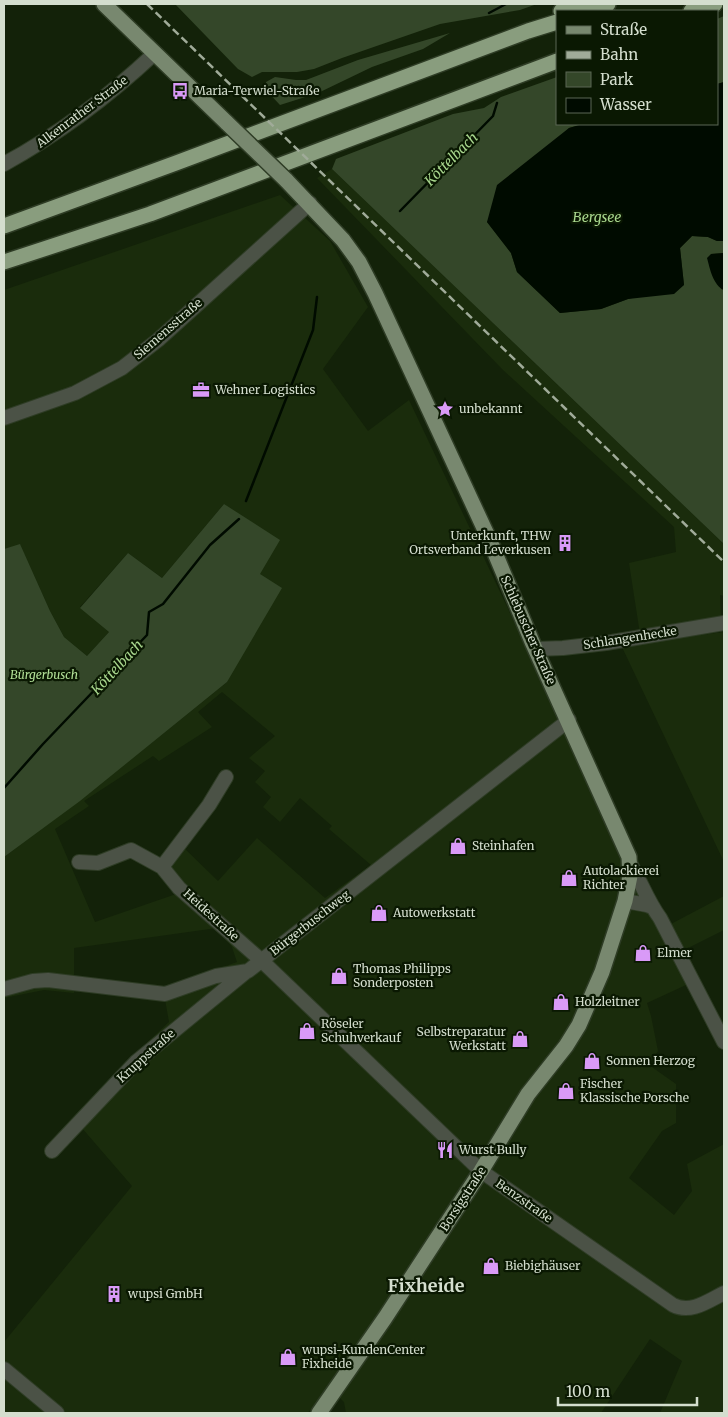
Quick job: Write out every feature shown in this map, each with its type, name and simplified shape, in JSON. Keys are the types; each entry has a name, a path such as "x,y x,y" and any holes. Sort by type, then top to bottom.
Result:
{"highway":[{"path":"564,10 579,4"},
{"path":"591,10 608,4"},
{"path":"692,10 704,4"},
{"path":"694,10 715,4"},
{"path":"528,31 556,15"},
{"path":"4,226 528,31 556,22"},
{"path":"4,262 150,214 556,62"}],"main road":[{"path":"104,4 155,53"},
{"name":"Schlebuscher Straße","path":"155,53 310,204 343,240 359,262 490,541 631,865"},
{"name":"Borsigstraße","path":"319,1413 385,1318 481,1171 528,1094 566,1046 579,1025 602,972 625,901 631,865"}],"street":[{"name":"Alkenrather Straße","path":"4,164 56,133 80,116 135,72 155,53"},
{"name":"Siemensstraße","path":"4,418 75,393 122,368 158,340 310,204"},
{"name":"Schlangenhecke","path":"536,649 606,643 724,623"},
{"name":"Bürgerbuschweg","path":"4,989 33,981 48,980 165,994 216,976 248,971 569,720"},
{"path":"162,867 209,805 226,777"},
{"name":"Heidestraße","path":"79,862 98,864 132,850 162,867 179,888 262,961"},
{"name":"Schlebuscher Straße","path":"631,865 724,1042"},
{"path":"625,901 652,907"},
{"name":"Benzstraße","path":"262,961 481,1171 672,1305 680,1308 694,1308 724,1292"},
{"name":"Kruppstraße","path":"52,1151 136,1062 248,971"},
{"path":"4,1369 57,1413"}],"shaded area":[{"path":"332,169 724,544 724,596 720,595 721,622 640,634 629,563 676,552 674,527 503,370 317,178"},
{"path":"280,195 330,241 368,307 323,369 368,431 409,400 558,714 669,925 724,896 724,930 684,950 699,979 647,1003 658,1051 649,1065 676,1084 676,1123 662,1131 629,1178 674,1215 692,1191 687,1164 724,1144 724,1413 660,1413 682,1361 650,1339 601,1413 346,1413 344,1402 328,1386 308,1413 4,1413 4,1342 132,1186 75,1120 137,1052 169,1022 163,988 237,962 232,947 217,928 74,948 74,993 44,990 4,998 4,857 83,798 227,682 260,574 224,504 162,578 128,553 80,607 109,632 87,656 64,637 20,545 4,549 4,290","holes":["222,692 275,736 249,758 265,771 255,782 271,797 263,807 280,822 300,798 332,826 329,829 371,865 325,898 257,838 218,881 183,847 161,877 179,893 95,922 55,829 89,806 84,801 153,756 159,761 212,727 198,712"]},
{"path":"724,632 724,862 621,645"}],"green space":[{"path":"175,4 537,4 520,10 440,24 314,69 297,72 262,72 252,77 238,69"},
{"path":"724,16 724,82 718,84 718,19"},
{"path":"450,33 423,49 372,67 318,93 280,105 265,89 266,82 275,77 306,80 358,60"},
{"path":"556,77 556,125 580,125 569,128 487,222 511,253 517,272 560,313 601,309 628,299 684,285 680,248 692,236 724,241 724,253 711,254 721,289 724,290 724,544 332,169 336,159 453,114 484,108 501,97"},
{"name":"Bürgerbusch","path":"224,504 280,540 260,574 282,588 227,682 80,801 4,857 4,549 20,544 50,611 64,637 87,656 109,632 80,608 128,553 162,578"}],"water":[{"name":"Bergsee","path":"724,82 724,241 692,236 680,248 684,285 674,294 628,299 601,309 560,313 517,272 511,253 487,222 497,185 569,128 580,125 718,125 718,84"},
{"path":"724,253 724,290 715,281 707,258 711,254"}],"waterway":[{"name":"Köttelbach","path":"489,13 506,4"},
{"name":"Köttelbach","path":"400,211 493,116 497,103"},
{"name":"Köttelbach","path":"246,501 313,330 317,297"},
{"name":"Köttelbach","path":"4,788 43,744 147,635 149,612 163,604 210,545 239,519"}],"railway":[{"path":"147,4 724,562"}],"place":[{"name":"Maria-Terwiel-Straße","path":"180,91"},
{"name":"Wehner Logistics","path":"201,390"},
{"name":"unbekannt","path":"445,409"},
{"name":"Unterkunft, THW Ortsverband Leverkusen","path":"565,543"},
{"name":"Steinhafen","path":"458,846"},
{"name":"Autolackierei Richter","path":"569,878"},
{"name":"Autowerkstatt","path":"379,913"},
{"name":"Elmer","path":"643,953"},
{"name":"Thomas Philipps Sonderposten","path":"339,976"},
{"name":"Holzleitner","path":"561,1002"},
{"name":"Röseler Schuhverkauf","path":"307,1031"},
{"name":"Selbstreparatur Werkstatt","path":"520,1039"},
{"name":"Sonnen Herzog","path":"592,1061"},
{"name":"Fischer Klassische Porsche","path":"566,1091"},
{"name":"Wurst Bully","path":"445,1150"},
{"name":"Biebighäuser","path":"491,1266"},
{"name":"wupsi GmbH","path":"114,1294"},
{"name":"wupsi-KundenCenter Fixheide","path":"288,1357"}],"district":[{"name":"Fixheide","path":"426,1286"}]}
